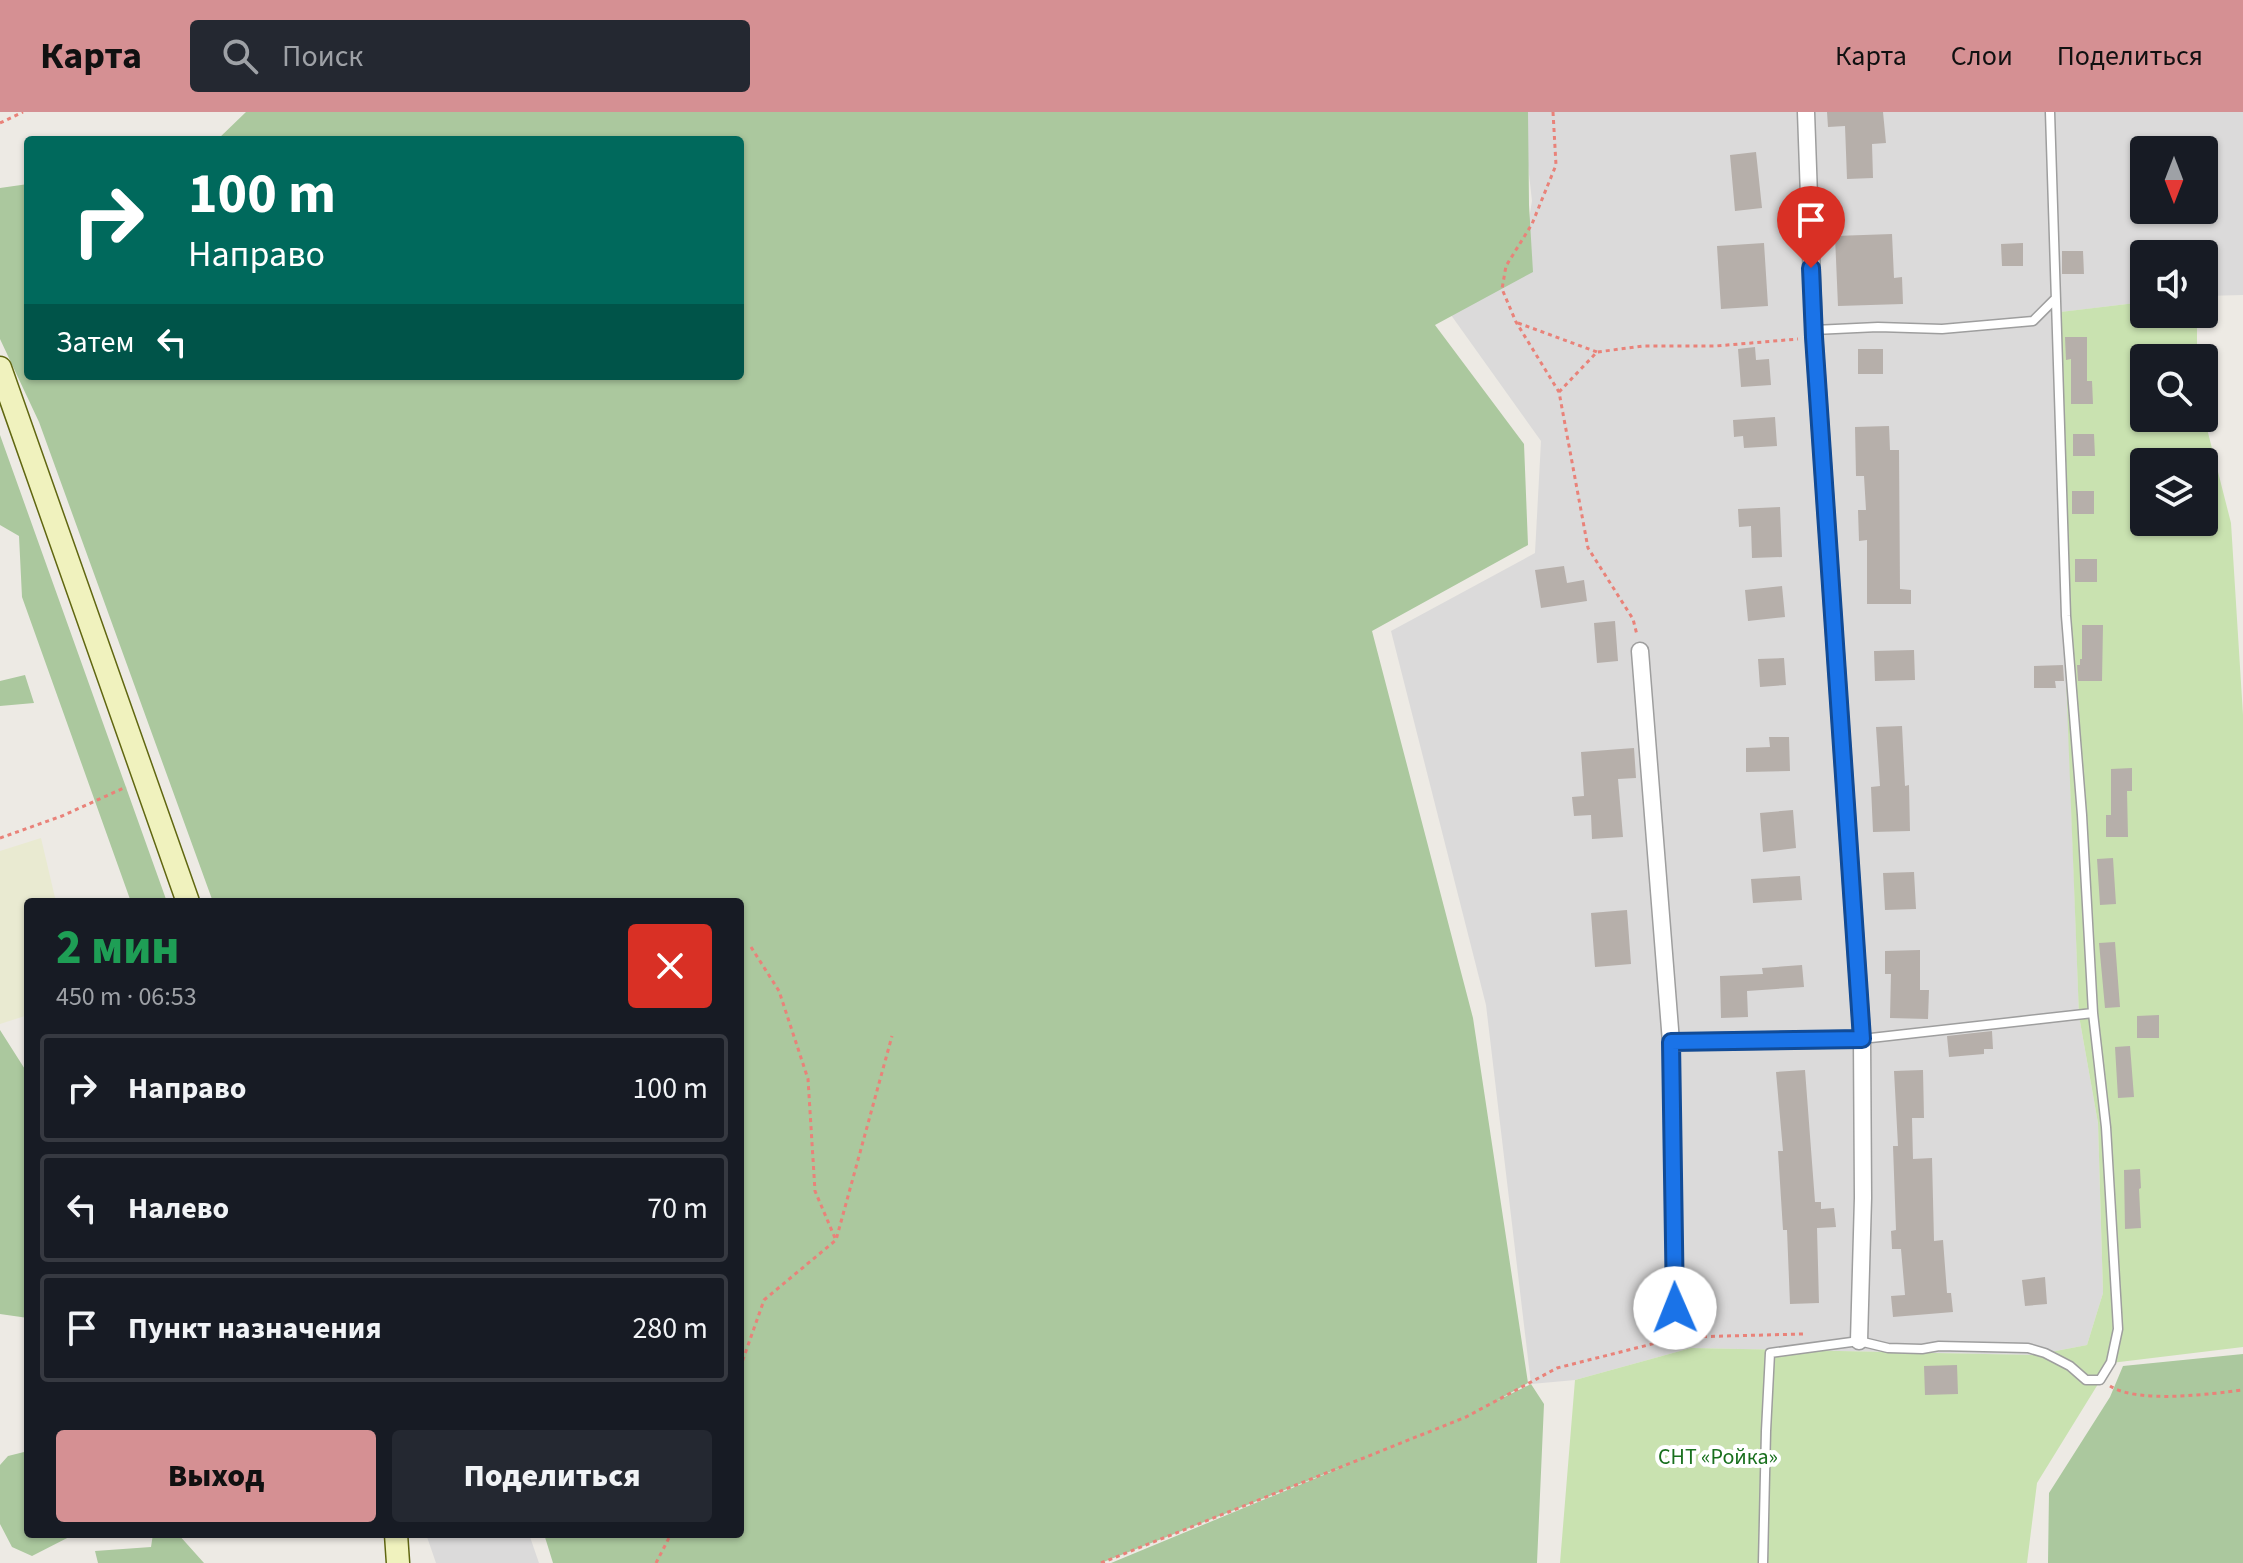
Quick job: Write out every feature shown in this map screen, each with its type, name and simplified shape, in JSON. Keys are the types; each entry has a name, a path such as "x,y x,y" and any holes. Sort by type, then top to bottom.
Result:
{"street":[{"path":"1806,112 1814,334 1862,1039 1863,1198 1859,1341"},
{"path":"0,368 187,898"},
{"path":"1640,651 1671,1042 1862,1039"},
{"path":"396,1538 398,1563"}],"lane":[{"path":"1763,1563 1770,1353 1859,1341 1888,1348 2028,1348 2070,1366 2086,1380 2100,1380 2111,1362 2118,1329 2106,1127 2093,1013 2082,815 2066,616 2050,112"},
{"path":"1814,334 1878,327 1942,329 2033,321 2055,299"},
{"path":"1862,1039 2093,1013"},
{"path":"1671,1042 1676,1338"}],"path":[{"path":"0,123 23,112"},
{"path":"1553,112 1556,165 1532,224 1506,266 1502,289 1516,322 1559,392 1588,548 1633,619 1640,651"},
{"path":"1516,322 1597,352 1644,346 1716,346 1814,334"},
{"path":"1559,392 1597,352"},
{"path":"0,838 62,816 144,778"},
{"path":"751,947 779,991 808,1079 815,1191 836,1240"},
{"path":"744,1357 764,1300 836,1240 892,1036"},
{"path":"1101,1563 1466,1417 1557,1368 1676,1338 1801,1334"},
{"path":"2100,1380 2118,1391 2144,1395 2207,1395 2243,1390"},
{"path":"656,1563 669,1538"}],"shaded area":[{"path":"1522,112 2243,112 2243,295 2218,296 2218,240 2130,240 2130,304 2053,313 2079,1016 2098,1123 2103,1293 2087,1345 2035,1355 1691,1348 1575,1380 1531,1384 1486,1005 1391,631 1535,553 1541,441 1446,308 1523,256 1532,201"},
{"path":"427,1538 530,1538 539,1563 436,1563"}],"green space":[{"path":"246,112 1528,112 1533,272 1435,325 1524,444 1528,545 1372,631 1473,1018 1528,1383 1498,1400 1531,1384 1544,1404 1537,1563 1111,1563 1350,1464 1101,1563 553,1563 545,1538 744,1538 744,898 212,898 39,422 0,339 0,188 24,185 24,380 744,380 744,136 221,136"},
{"name":"СНТ «Ройка»","path":"2130,304 2130,328 2197,328 2197,344 2130,344 2130,432 2208,432 2212,448 2130,448 2130,536 2218,536 2218,472 2231,523 2243,715 2243,1347 2111,1363 2037,1483 2027,1563 1560,1563 1575,1380 1691,1348 2035,1355 2087,1345 2103,1293 2098,1123 2079,1016 2052,313"},
{"path":"0,435 166,898 130,898 22,597 19,536 0,525"},
{"path":"25,675 34,703 0,706 0,681"},
{"path":"41,838 55,898 24,898 24,1016 0,1024 0,851"},
{"path":"0,1030 24,1068 24,1317 0,1314"},
{"path":"2243,1354 2243,1563 2048,1563 2049,1493 2110,1397 2123,1366"},
{"path":"24,1452 24,1538 67,1538 32,1556 12,1547 0,1524 0,1465 8,1456"},
{"path":"152,1538 182,1538 204,1563 98,1563 95,1551 151,1547"}],"building":[{"path":"1827,112 1883,112 1886,143 1872,144 1873,178 1847,179 1845,126 1828,127"},
{"path":"1756,152 1762,208 1735,211 1730,155"},
{"path":"1892,234 1894,278 1902,277 1903,304 1838,306 1835,236"},
{"path":"1764,243 1768,306 1721,309 1717,246"},
{"path":"2023,243 2023,266 2002,266 2001,244"},
{"path":"2062,251 2083,251 2084,274 2062,274"},
{"path":"2065,337 2087,337 2087,381 2092,381 2093,404 2071,404 2071,359 2066,360"},
{"path":"1755,347 1756,360 1769,359 1771,385 1741,387 1738,349"},
{"path":"1858,349 1883,349 1883,374 1858,374"},
{"path":"1775,417 1777,446 1744,448 1743,436 1734,437 1733,420"},
{"path":"1889,426 1890,450 1899,450 1900,589 1911,590 1911,604 1867,604 1867,540 1859,541 1858,510 1866,510 1864,476 1856,476 1855,427"},
{"path":"2073,434 2094,434 2095,456 2073,456"},
{"path":"2072,491 2094,491 2094,514 2072,514"},
{"path":"1780,507 1782,557 1752,558 1751,526 1739,527 1738,509"},
{"path":"2075,559 2097,559 2097,582 2075,582"},
{"path":"1564,566 1567,583 1584,580 1587,601 1541,608 1535,570"},
{"path":"1782,586 1785,617 1748,621 1745,590"},
{"path":"1615,621 1618,661 1597,663 1594,623"},
{"path":"2082,625 2103,625 2102,681 2078,681 2077,665 2082,659"},
{"path":"1914,650 1915,680 1875,681 1874,651"},
{"path":"1784,658 1786,685 1760,687 1758,659"},
{"path":"2063,665 2064,681 2055,681 2056,688 2034,688 2034,666"},
{"path":"1902,726 1905,786 1909,785 1910,831 1873,832 1871,787 1880,786 1876,727"},
{"path":"1769,737 1789,737 1790,771 1746,772 1746,748 1770,747"},
{"path":"1634,748 1636,778 1618,779 1623,837 1592,839 1591,815 1574,816 1572,797 1584,796 1581,752"},
{"path":"2132,768 2132,791 2127,791 2128,837 2106,837 2106,815 2111,815 2111,769"},
{"path":"1793,810 1796,848 1763,852 1760,813"},
{"path":"2113,858 2116,904 2100,905 2097,859"},
{"path":"1914,872 1916,909 1885,910 1883,873"},
{"path":"1800,876 1802,900 1753,903 1751,879"},
{"path":"1627,910 1631,964 1595,967 1591,913"},
{"path":"2115,942 2120,1007 2105,1008 2099,943"},
{"path":"1920,950 1920,990 1929,990 1928,1019 1890,1018 1891,974 1885,974 1885,951"},
{"path":"1802,965 1804,987 1747,991 1748,1017 1721,1018 1720,976 1763,974 1762,968"},
{"path":"2159,1015 2159,1038 2137,1038 2137,1016"},
{"path":"1992,1031 1993,1049 1984,1049 1984,1054 1949,1057 1947,1036"},
{"path":"2130,1046 2134,1097 2118,1098 2115,1047"},
{"path":"1805,1070 1815,1202 1821,1202 1821,1209 1834,1208 1836,1227 1817,1228 1819,1303 1790,1304 1787,1230 1783,1230 1778,1151 1783,1151 1776,1072"},
{"path":"1923,1070 1924,1118 1912,1118 1913,1159 1932,1158 1934,1241 1943,1240 1947,1293 1951,1293 1953,1312 1893,1317 1891,1296 1905,1295 1901,1249 1892,1249 1891,1231 1896,1230 1893,1146 1898,1146 1894,1071"},
{"path":"2140,1169 2141,1228 2125,1229 2124,1170"},
{"path":"2045,1277 2047,1304 2025,1306 2022,1280"},
{"path":"1957,1365 1958,1394 1925,1395 1924,1366"}],"route":[{"path":"1675,1308 1671,1042 1862,1039 1811,268"}]}
